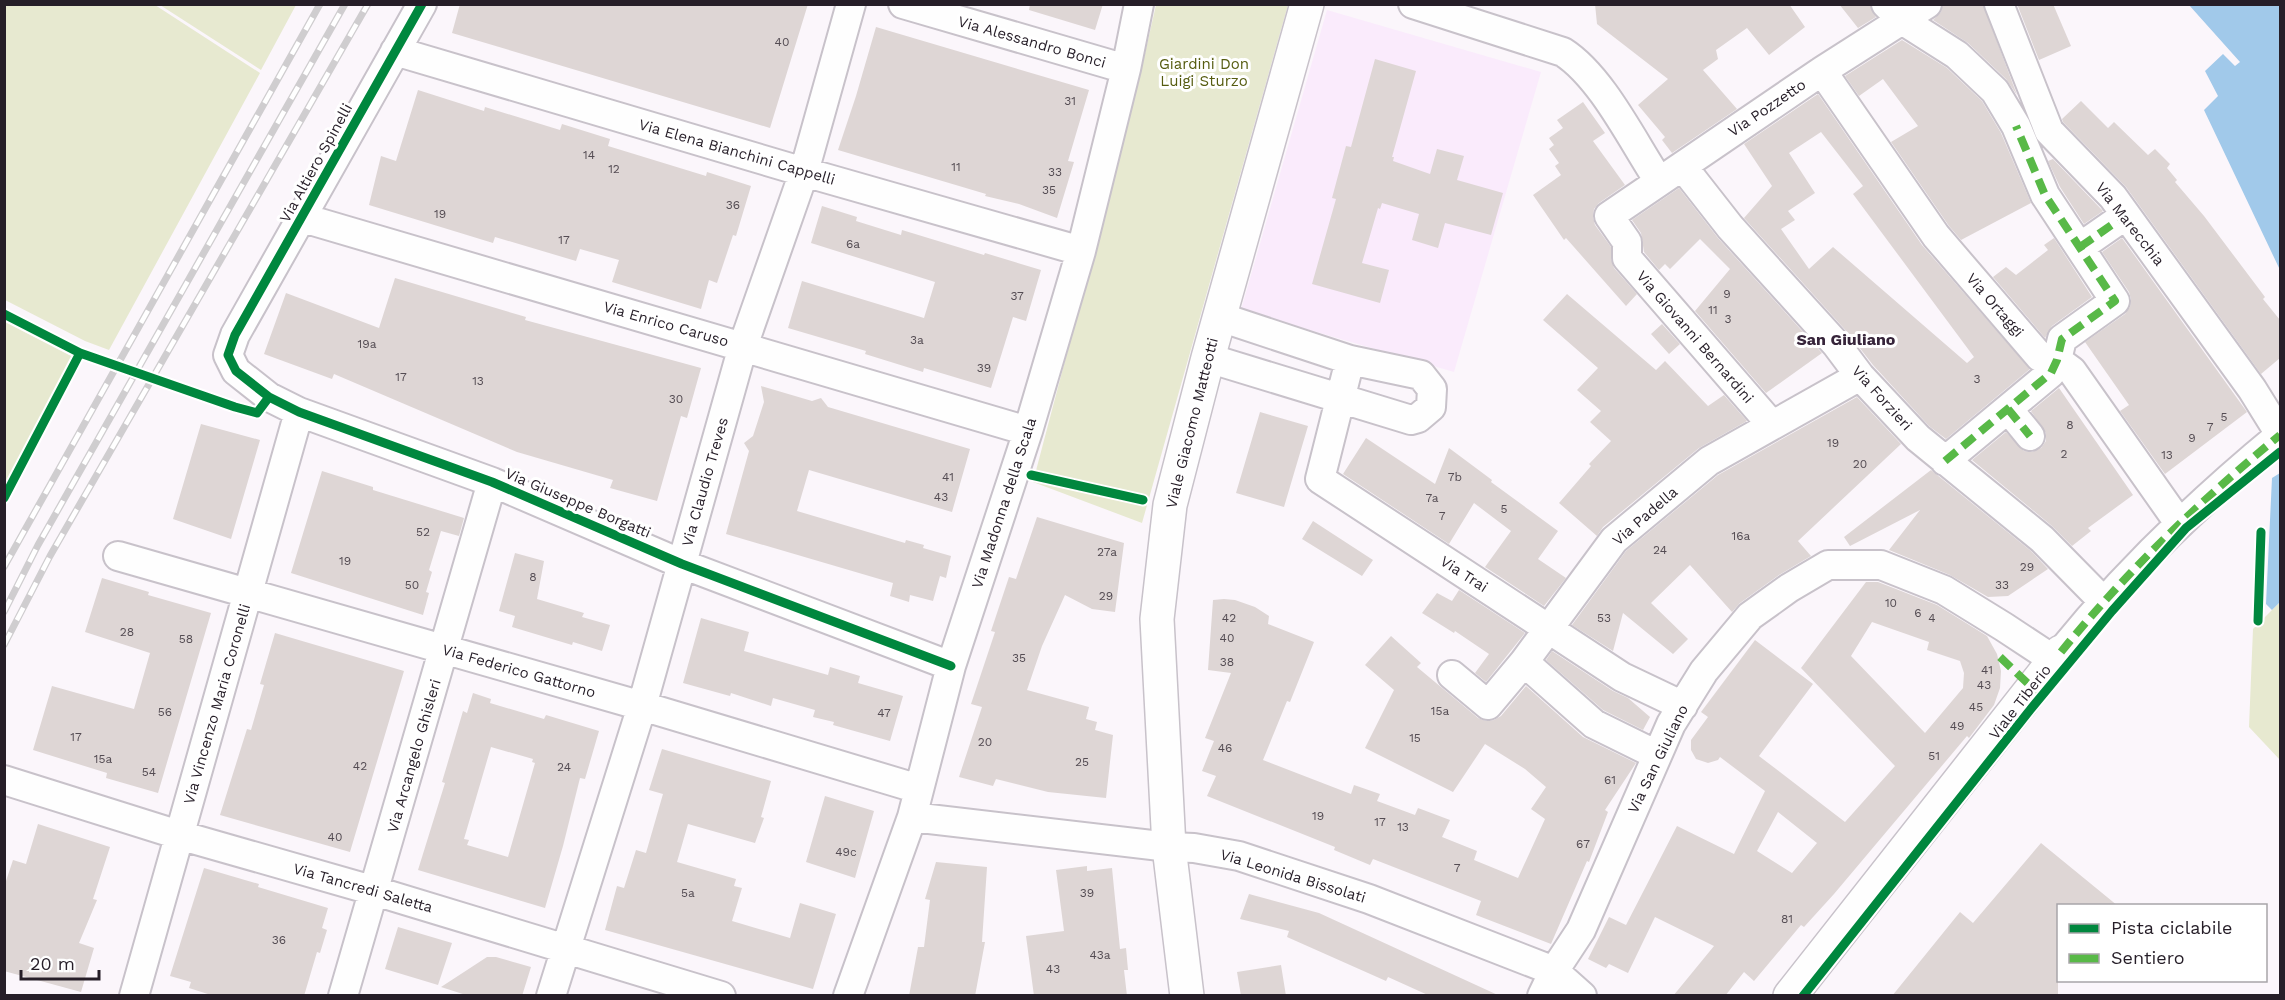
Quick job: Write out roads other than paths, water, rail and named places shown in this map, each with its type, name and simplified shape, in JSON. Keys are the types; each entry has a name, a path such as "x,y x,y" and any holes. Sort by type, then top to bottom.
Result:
{"main road":[{"name":"Viale Giacomo Matteotti","path":"1187,996 1169,847 1156,619 1170,505 1208,358 1307,4"},
{"name":"Viale Tiberio","path":"1790,996 2057,656"}],"street":[{"name":"Via Altiero Spinelli","path":"235,335 422,4"},
{"name":"Via Claudio Treves","path":"551,996 642,706 743,346 804,172 851,4"},
{"name":"Via Alessandro Bonci","path":"903,4 1126,69"},
{"name":"Via Madonna della Scala","path":"848,996 912,817 951,666 1028,431 1081,250 1126,69 1139,4"},
{"path":"1413,4 1563,51 1573,58 1598,85 1659,181"},
{"name":"Via Pozzetto","path":"1609,216 1822,71 1894,12 1927,4"},
{"name":"Via Marecchia","path":"1999,4 2049,131 2113,197 2252,388 2280,435"},
{"path":"1894,12 1957,55 1995,92 2016,126 2045,195 2115,301 2062,339 2051,373 1945,461"},
{"name":"Via Elena Bianchini Cappelli","path":"395,51 804,172 1081,250"},
{"name":"Via Ortaggi","path":"1822,71 1936,236 2040,357 2057,360 2072,371 2163,497 2179,523"},
{"path":"2016,126 2040,110"},
{"name":"Via Forzieri","path":"1683,167 1730,227 1836,344 1860,376 1918,438 2042,539 2105,603"},
{"path":"2080,247 2126,215"},
{"name":"Via Giovanni Bernardini","path":"1609,216 1627,242 1627,258 1771,424"},
{"name":"Via Enrico Caruso","path":"303,218 1028,431"},
{"path":"1208,358 1411,420 1418,418 1431,407 1432,389 1421,375 1350,360 1220,317"},
{"name":"Via Giuseppe Borgatti","path":"235,335 228,355 236,371 269,397 300,412 492,482 682,564 951,666"},
{"name":"Via Trai","path":"1350,360 1320,479 1622,677 1683,706"},
{"name":"Via Padella","path":"1452,675 1488,705 1524,662 1614,540 1709,461 1771,424 1860,376"},
{"path":"2008,409 2031,436"},
{"name":"Via Vincenzo Maria Coronelli","path":"134,996 300,412"},
{"name":"Viale Tiberio","path":"2057,656 2179,523 2280,435"},
{"name":"Via Arcangelo Ghisleri","path":"344,996 492,482"},
{"name":"Via Federico Gattorno","path":"118,556 642,706 919,789"},
{"name":"Via San Giuliano","path":"1548,983 1581,930 1671,724 1704,671 1750,616 1789,588 1828,565 1881,565 1944,590 2057,656"},
{"path":"1524,662 1594,724 1657,755"},
{"name":"Via Tancredi Saletta","path":"4,780 179,835 375,891 721,996"},
{"name":"Via Leonida Bissolati","path":"912,817 1194,848 1250,860 1369,899 1548,983 1582,996"}],"water":[{"path":"2189,5 2280,5 2280,270 2204,110 2218,96 2205,71 2223,54 2235,66 2240,62"},
{"path":"2280,473 2280,602 2272,610 2266,604 2272,478"}],"railway":[{"path":"4,567 320,4"},
{"path":"4,612 38,545 345,4"},
{"path":"4,645 50,556 368,4"}],"district":[{"name":"San Giuliano","path":"1846,339"}],"park label":[{"name":"Giardini Don Luigi Sturzo","path":"1204,72"}]}
